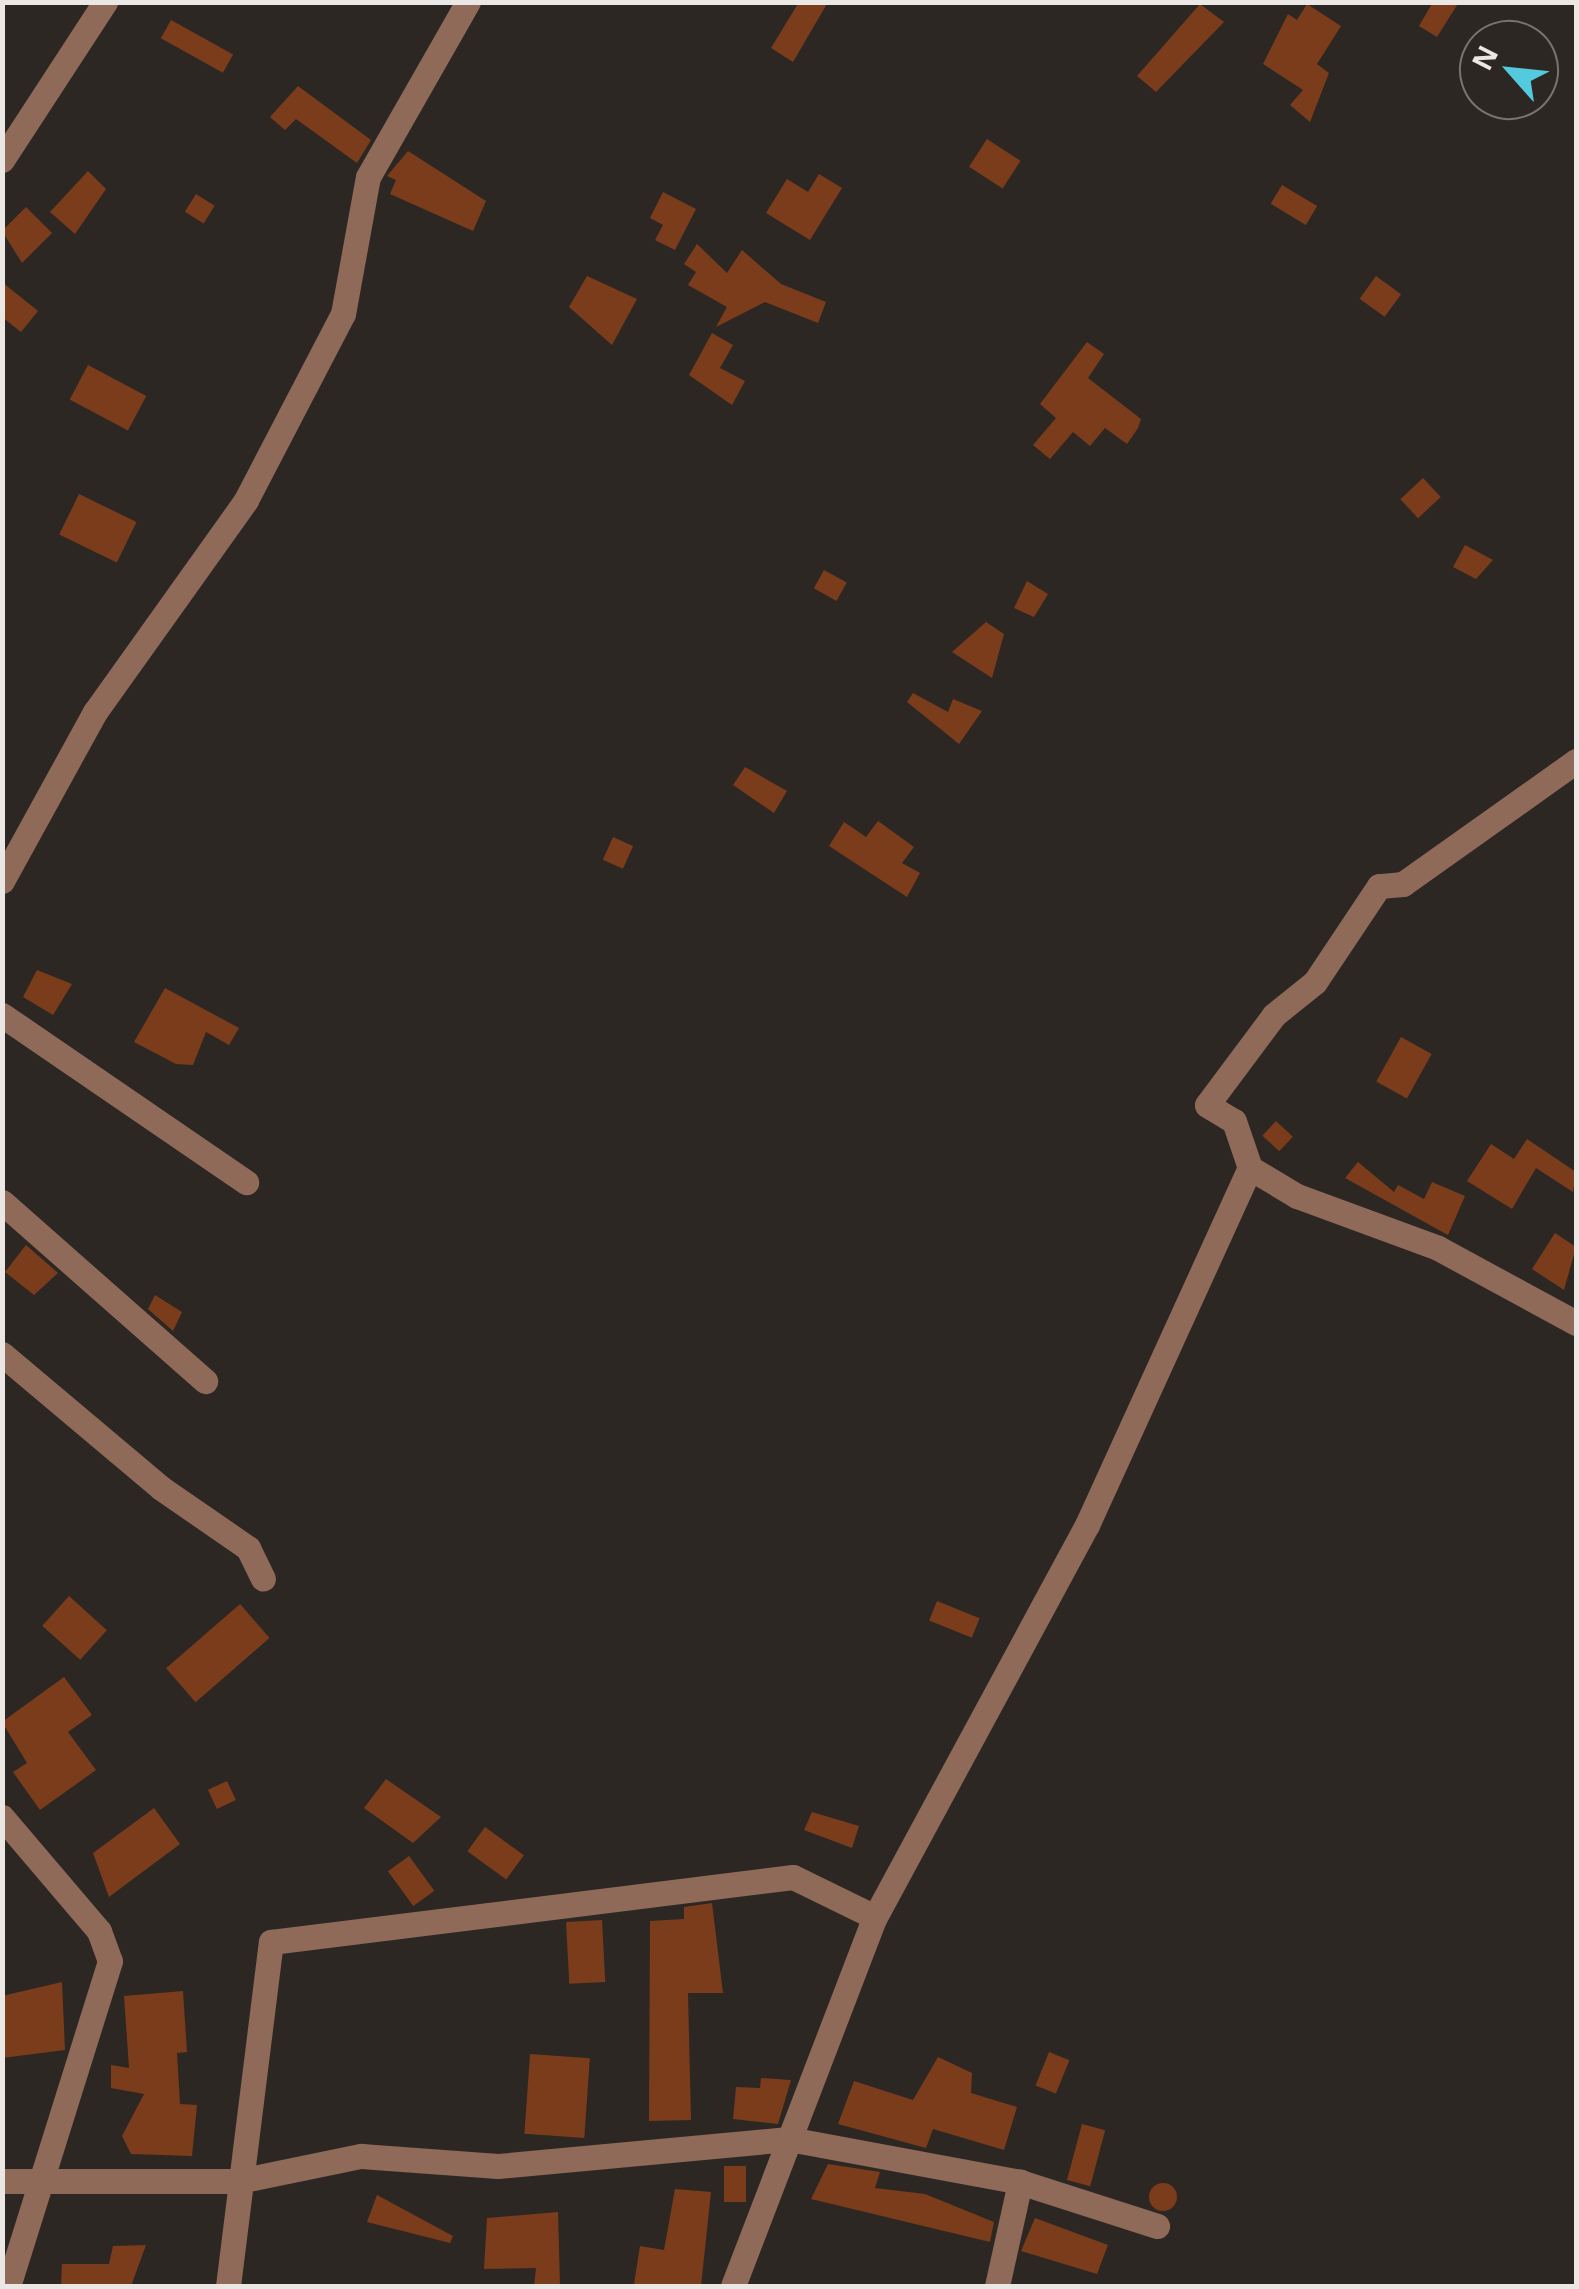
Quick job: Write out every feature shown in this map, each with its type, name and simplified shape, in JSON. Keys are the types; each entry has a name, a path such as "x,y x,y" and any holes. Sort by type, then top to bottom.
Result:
{"street":[{"path":"2,160 105,2"},
{"path":"2,880 95,712 246,500 343,314 368,177 468,2"},
{"path":"1576,760 1403,884 1379,886 1315,982 1274,1015 1207,1106 1234,1121 1250,1168 1297,1196 1438,1248 1576,1323"},
{"path":"2,1015 246,1182"},
{"path":"733,2286 875,1916 1087,1526 1250,1168"},
{"path":"2,1202 206,1381"},
{"path":"2,1354 161,1488 248,1548 263,1580"},
{"path":"2,1817 99,1931 110,1950 106,1984 8,2286"},
{"path":"228,2286 271,1942 793,1877 875,1916"},
{"path":"2,2181 240,2180 360,2156 498,2166 789,2139 1020,2182 1156,2226"},
{"path":"997,2286 1020,2182"}],"building":[{"path":"799,2 828,2 793,62 771,48"},
{"path":"1433,2 1459,2 1437,37 1419,26"},
{"path":"1200,4 1224,22 1156,92 1137,76"},
{"path":"1307,4 1341,26 1317,64 1329,73 1310,122 1290,105 1303,90 1263,64 1288,14 1297,20"},
{"path":"171,20 233,54 223,73 161,38"},
{"path":"298,86 371,140 357,163 296,119 285,130 270,117"},
{"path":"987,139 1021,161 1003,188 969,167"},
{"path":"408,151 486,201 473,231 390,194 396,180 387,176"},
{"path":"88,171 106,189 75,234 50,212"},
{"path":"819,174 842,188 810,240 766,213 787,179 808,192"},
{"path":"1282,185 1317,206 1306,225 1271,204"},
{"path":"663,192 696,209 675,250 655,240 663,225 650,218"},
{"path":"196,194 215,206 204,223 185,212"},
{"path":"26,207 52,233 22,263 2,231"},
{"path":"697,244 727,273 742,250 781,284 826,302 818,323 765,302 716,327 727,307 688,285 696,272 684,264"},
{"path":"587,276 637,299 612,345 569,307"},
{"path":"1376,276 1401,294 1385,317 1360,299"},
{"path":"2,282 38,311 21,332 2,317"},
{"path":"712,333 733,345 720,368 745,381 732,405 689,375"},
{"path":"1087,342 1104,354 1088,378 1141,419 1127,444 1105,428 1090,446 1073,432 1050,459 1033,445 1056,418 1040,404"},
{"path":"88,365 146,396 128,430 70,399"},
{"path":"1423,478 1441,497 1418,518 1400,499"},
{"path":"79,494 137,522 117,563 59,534"},
{"path":"1465,545 1493,560 1476,579 1453,567"},
{"path":"824,570 847,583 837,601 814,588"},
{"path":"1027,581 1048,594 1034,617 1014,608"},
{"path":"986,622 1004,634 992,678 952,652"},
{"path":"913,693 948,712 953,699 982,711 959,744 907,702"},
{"path":"745,767 787,791 774,813 733,785"},
{"path":"878,821 914,847 902,863 920,873 907,897 829,846 844,822 866,837"},
{"path":"613,837 633,846 623,869 603,860"},
{"path":"37,970 72,984 53,1015 23,997"},
{"path":"165,988 239,1028 229,1045 206,1032 193,1065 176,1064 134,1042"},
{"path":"1401,1037 1432,1054 1407,1099 1376,1082"},
{"path":"1276,1121 1293,1137 1279,1151 1262,1136"},
{"path":"1527,1139 1576,1172 1573,1192 1536,1168 1512,1209 1467,1181 1491,1144 1514,1159"},
{"path":"1358,1162 1394,1192 1398,1185 1424,1199 1432,1182 1465,1196 1448,1235 1345,1178"},
{"path":"1555,1233 1576,1247 1564,1290 1532,1269"},
{"path":"26,1245 58,1273 34,1295 5,1272"},
{"path":"155,1295 182,1312 173,1331 148,1309"},
{"path":"69,1596 107,1630 80,1660 42,1626"},
{"path":"937,1601 980,1618 972,1638 929,1620"},
{"path":"240,1604 270,1638 196,1702 166,1668"},
{"path":"64,1677 92,1715 68,1732 96,1770 40,1810 13,1772 27,1763 2,1722"},
{"path":"386,1779 441,1817 413,1843 364,1808"},
{"path":"227,1781 236,1800 217,1809 208,1790"},
{"path":"154,1808 180,1844 109,1897 93,1853"},
{"path":"812,1812 859,1826 852,1848 804,1830"},
{"path":"485,1827 524,1855 506,1879 467,1851"},
{"path":"409,1856 434,1891 413,1906 388,1871"},
{"path":"712,1903 723,1993 688,1993 691,2120 649,2121 650,1921 684,1919 684,1907"},
{"path":"602,1920 605,1982 569,1984 566,1922"},
{"path":"62,1982 65,2050 2,2058 2,1996"},
{"path":"183,1991 187,2052 177,2053 180,2104 197,2105 192,2156 131,2154 122,2136 144,2094 111,2088 111,2065 129,2068 124,1996"},
{"path":"1049,2052 1069,2060 1056,2094 1036,2085"},
{"path":"530,2054 590,2058 584,2138 524,2134"},
{"path":"938,2057 972,2073 971,2093 1017,2107 1004,2150 933,2129 926,2148 838,2124 854,2081 913,2100"},
{"path":"761,2078 791,2080 778,2124 733,2119 736,2087 760,2088"},
{"path":"1082,2124 1105,2130 1090,2186 1067,2180"},
{"path":"828,2164 880,2172 875,2188 925,2194 994,2222 990,2242 811,2199"},
{"path":"724,2166 746,2166 746,2202 724,2202"},
{"path":"1163,2183 1173,2187 1177,2197 1173,2207 1163,2211 1153,2207 1149,2197 1153,2187"},
{"path":"675,2189 711,2192 701,2286 634,2284 640,2246 664,2250"},
{"path":"377,2195 453,2236 450,2243 367,2222"},
{"path":"558,2212 560,2286 534,2286 536,2268 484,2269 487,2218"},
{"path":"1035,2218 1108,2245 1097,2274 1021,2251"},
{"path":"146,2245 131,2286 61,2286 62,2264 109,2264 113,2246"}]}
